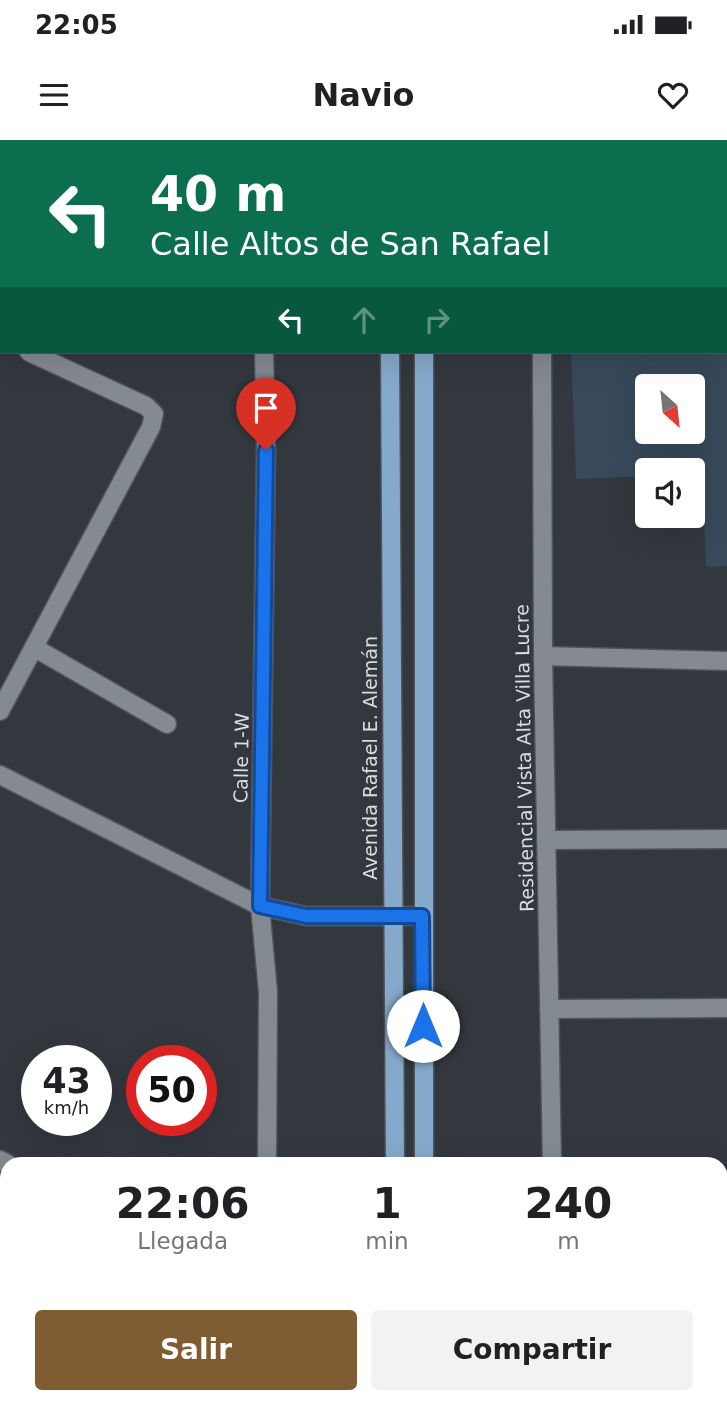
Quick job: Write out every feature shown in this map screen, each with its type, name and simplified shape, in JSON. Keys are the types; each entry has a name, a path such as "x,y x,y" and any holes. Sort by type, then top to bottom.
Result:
{"main road":[{"name":"Avenida Rafael E. Alemán","path":"390,354 395,1157"},
{"path":"424,354 424,1157"}],"street":[{"path":"0,711 151,427 154,414 146,406 33,354"},
{"name":"Calle 1-W","path":"264,354 266,450 260,906 268,992 267,1157"},
{"name":"Residencial Vista Alta Villa Lucre","path":"542,354 543,656 552,1157"},
{"path":"35,648 167,724"},
{"path":"543,656 727,661"},
{"path":"0,775 260,906 306,916 422,916"},
{"path":"546,840 727,839"},
{"path":"549,1009 727,1008"}],"shaded area":[{"path":"571,354 727,354 727,566 706,567 705,458 635,458 635,477 576,479"}],"route":[{"path":"266,450 260,906 306,916 422,916 423,1026"}]}
